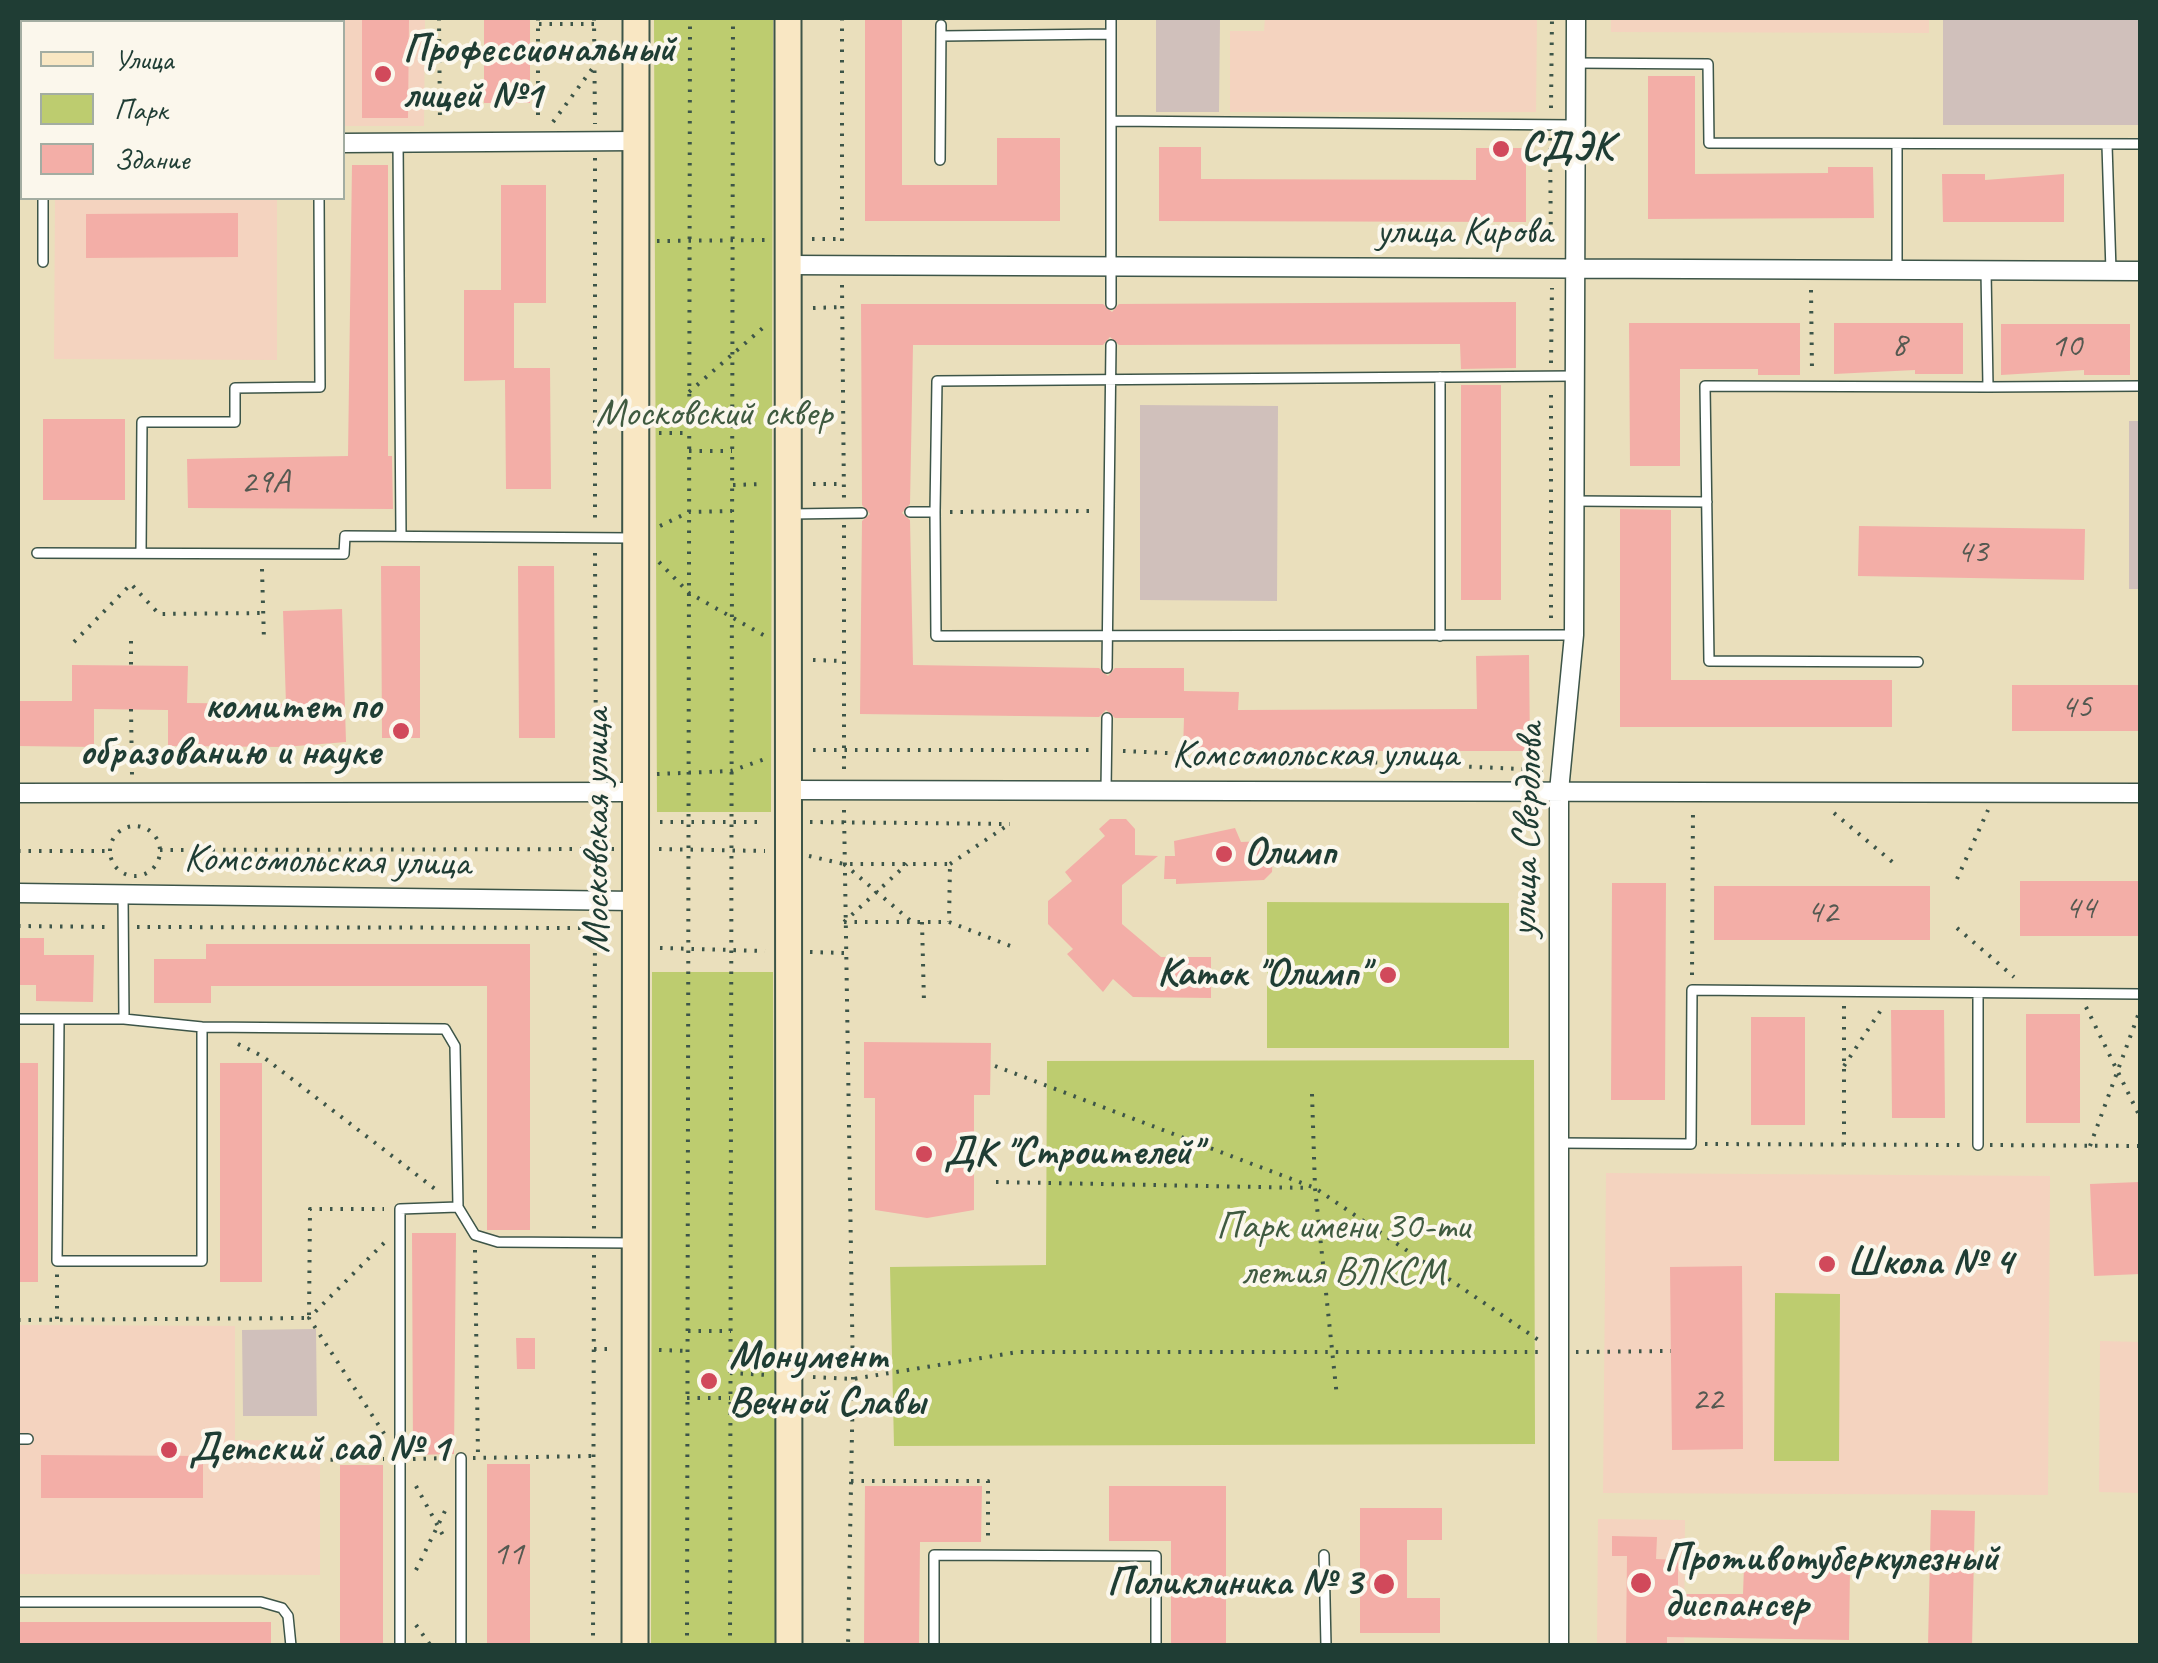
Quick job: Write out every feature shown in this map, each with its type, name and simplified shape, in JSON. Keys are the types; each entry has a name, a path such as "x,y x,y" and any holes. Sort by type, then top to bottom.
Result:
{"main road":[{"name":"Московская улица","path":"634,1646 636,18"},
{"path":"788,18 789,1646"}],"street":[{"name":"улица Свердлова","path":"1558,1646 1559,791 1574,635 1576,18"},
{"path":"345,142 636,141"},
{"name":"улица Кирова","path":"788,252 842,266 2140,271"},
{"name":"Комсомольская улица","path":"788,790 2140,792"},
{"name":"Комсомольская улица","path":"18,793 635,792"},
{"name":"Комсомольская улица","path":"18,893 635,901"}],"lane":[{"path":"1111,18 1111,304"},
{"path":"940,160 941,30 1111,34"},
{"path":"1575,63 1708,64 1710,143 2140,144"},
{"path":"1111,121 1574,125"},
{"path":"398,142 401,536"},
{"path":"1897,144 1897,270"},
{"path":"2107,145 2110,271"},
{"path":"43,200 43,262"},
{"path":"141,553 142,422 235,422 235,388 320,387 319,200"},
{"path":"1986,271 1988,387"},
{"path":"1106,668 1111,345"},
{"path":"1574,376 936,381 936,636 1574,635"},
{"path":"1440,377 1440,636"},
{"path":"1918,662 1709,661 1705,386 2140,386"},
{"path":"1574,501 1707,502"},
{"path":"910,512 936,512"},
{"path":"788,514 862,513"},
{"path":"36,553 344,554 345,536 636,538"},
{"path":"1106,718 1106,790"},
{"path":"123,895 124,1019"},
{"path":"1556,1143 1692,1144 1692,990 2140,994"},
{"path":"1978,993 1978,1145"},
{"path":"18,1019 445,1030 455,1046 458,1206 475,1236 498,1242 635,1242"},
{"path":"59,1020 58,1262 202,1262 202,1026"},
{"path":"400,1646 400,1209 458,1206"},
{"path":"461,1458 461,1646"},
{"path":"934,1646 934,1555 1156,1556 1156,1646"},
{"path":"1324,1556 1326,1646"},
{"path":"18,1602 260,1602 282,1608 288,1616 291,1646"}],"path":[{"path":"439,18 440,142"},
{"path":"687,1646 690,18"},
{"path":"730,1646 733,18"},
{"path":"842,18 844,953 853,1379 848,1646"},
{"path":"1550,635 1552,18"},
{"path":"538,142 538,21 594,21 598,849 595,928"},
{"path":"538,142 594,67"},
{"path":"595,241 732,240 788,252 842,239"},
{"path":"1811,270 1812,386"},
{"path":"689,392 788,308 842,307"},
{"path":"689,450 732,450"},
{"path":"936,512 1109,510"},
{"path":"732,511 689,512 636,538 688,593 806,660 844,660"},
{"path":"262,554 264,641"},
{"path":"74,642 131,584 158,614 263,613"},
{"path":"131,641 131,665"},
{"path":"131,709 134,826"},
{"path":"844,750 1106,750 1550,771"},
{"path":"1692,990 1693,791"},
{"path":"1809,792 1896,865"},
{"path":"1957,879 1995,792"},
{"path":"160,850 732,850 788,851 844,864 950,864 1010,824"},
{"path":"134,826 152,833 160,850 154,866 131,876 116,867 110,851 116,834 134,826"},
{"path":"18,851 110,851"},
{"path":"844,864 912,922"},
{"path":"844,922 906,864"},
{"path":"949,922 950,864"},
{"path":"844,922 949,922 1013,948"},
{"path":"922,922 924,1003"},
{"path":"1957,928 2034,994"},
{"path":"595,947 844,953"},
{"path":"1844,992 1844,1145"},
{"path":"1844,1066 1894,992"},
{"path":"2080,994 2140,1117"},
{"path":"2090,1146 2140,1010"},
{"path":"202,1026 262,1056 458,1206"},
{"path":"995,1066 1315,1188 1557,1352"},
{"path":"1312,1094 1315,1188 1337,1397"},
{"path":"1692,1144 2140,1146"},
{"path":"996,1182 1315,1188"},
{"path":"400,1209 310,1209 309,1318 439,1523 461,1581"},
{"path":"18,1320 309,1318 400,1228"},
{"path":"475,1236 478,1458"},
{"path":"57,1320 58,1262"},
{"path":"688,1331 730,1331"},
{"path":"730,1372 853,1379 1018,1352 1333,1355 1671,1351"},
{"path":"687,1398 730,1398"},
{"path":"431,1646 400,1603 461,1478"},
{"path":"851,1481 988,1481 988,1555"}],"shaded area":[{"name":"Профессиональный лицей №1","path":"425,18 424,126 345,126 345,20 169,20"},
{"path":"1156,18 1247,18 1220,20 1219,112 1156,112"},
{"path":"1265,18 1537,18 1536,112 1230,112 1230,31 1264,31"},
{"path":"1611,18 1929,18 1929,33 1611,32"},
{"path":"1943,18 2140,18 2140,125 1943,125"},
{"path":"55,200 277,200 277,360 54,359"},
{"path":"1140,405 1278,406 1277,601 1140,600"},
{"path":"2129,421 2140,421 2140,589 2129,589"},
{"name":"Школа № 4","path":"1606,1173 2050,1176 2048,1495 1603,1493"},
{"name":"Детский сад № 1","path":"18,1325 235,1326 235,1440 320,1441 320,1575 18,1574"},
{"path":"316,1329 317,1416 243,1416 242,1330"},
{"path":"2100,1341 2140,1342 2140,1493 2099,1492"},
{"name":"Противотуберкулезный диспансер","path":"1598,1519 1685,1520 1684,1645 1597,1646"}],"green space":[{"name":"Московский сквер","path":"654,18 773,18 771,812 657,812"},
{"name":"Каток \"Олимп\"","path":"1267,902 1509,903 1509,1048 1267,1048"},
{"path":"652,972 773,972 776,1645 651,1645"},
{"name":"Парк имени 30-ти летия ВЛКСМ","path":"1534,1060 1535,1444 894,1446 890,1267 1046,1265 1047,1061"},
{"path":"1775,1293 1840,1294 1839,1461 1774,1461"}],"building":[{"path":"362,18 409,18 408,118 362,118"},
{"path":"484,18 530,18 530,103 484,103"},
{"path":"865,18 902,18 902,185 997,185 997,138 1060,138 1060,221 865,221"},
{"path":"1648,76 1695,76 1695,174 1828,173 1828,167 1873,167 1874,218 1648,219"},
{"path":"1159,147 1201,147 1201,179 1476,180 1476,148 1526,148 1526,222 1159,221"},
{"path":"352,165 388,165 388,456 392,456 393,509 188,508 187,459 348,456"},
{"path":"1942,174 1985,174 1985,180 2064,174 2064,222 1943,222"},
{"path":"501,185 546,185 546,303 514,303 514,368 550,368 551,489 506,489 505,380 464,381 464,290 501,290"},
{"path":"238,213 238,257 86,258 86,214"},
{"path":"1516,302 1516,368 1461,369 1460,344 1119,345 1110,337 1103,345 913,345 910,504 902,513 910,520 913,665 1099,668 1108,676 1115,668 1184,668 1184,691 1239,692 1238,710 1477,709 1476,656 1529,655 1530,751 1183,751 1184,718 1115,718 1106,710 1099,717 860,714 862,521 870,514 862,505 861,304 1103,304 1112,312 1119,304"},
{"path":"1629,323 1800,323 1800,375 1758,375 1758,369 1680,369 1680,466 1630,466"},
{"path":"1834,323 1963,323 1963,374 1915,374 1915,370 1834,374"},
{"path":"2001,324 2130,324 2130,375 2084,375 2084,370 2001,375"},
{"path":"1461,385 1501,385 1501,600 1461,600"},
{"path":"43,419 125,419 125,500 43,500"},
{"path":"1620,509 1671,510 1671,680 1892,680 1892,727 1620,727"},
{"path":"1859,526 2085,529 2084,580 1858,576"},
{"path":"381,566 420,566 420,738 382,738"},
{"path":"518,566 554,566 555,738 519,738"},
{"path":"342,609 346,742 284,747 168,746 168,710 94,709 94,747 18,746 18,701 72,701 72,665 188,666 187,703 286,704 283,611"},
{"path":"2012,685 2140,685 2140,731 2012,731"},
{"path":"1110,819 1126,819 1135,829 1135,855 1158,856 1122,885 1122,924 1161,957 1211,957 1211,998 1133,997 1113,979 1103,992 1067,954 1073,949 1048,924 1048,901 1072,881 1065,872 1105,836 1099,829"},
{"name":"Олимп","path":"1235,828 1241,842 1264,841 1264,850 1273,851 1272,872 1264,880 1176,884 1176,879 1164,879 1165,856 1175,856 1174,841"},
{"path":"2020,881 2140,881 2140,936 2020,936"},
{"path":"1612,883 1666,883 1665,1100 1611,1100"},
{"path":"1714,886 1930,886 1930,940 1714,940"},
{"path":"18,938 44,938 44,955 94,955 93,1002 36,1001 36,985 18,985"},
{"path":"206,944 530,944 530,1230 487,1230 487,986 211,986 211,1003 154,1003 154,959 206,959"},
{"path":"1891,1010 1944,1010 1945,1118 1892,1118"},
{"path":"2026,1014 2080,1014 2080,1123 2026,1123"},
{"path":"1751,1017 1805,1017 1805,1125 1751,1125"},
{"name":"ДК \"Строителей\"","path":"864,1042 991,1043 990,1095 974,1095 974,1210 927,1218 875,1210 875,1098 864,1098"},
{"path":"18,1063 38,1063 38,1282 18,1282"},
{"path":"220,1063 262,1063 262,1282 220,1282"},
{"path":"2139,1182 2140,1274 2094,1276 2090,1184"},
{"path":"412,1233 456,1233 454,1454 413,1455"},
{"path":"1742,1266 1743,1449 1672,1450 1670,1267"},
{"path":"516,1338 535,1338 535,1369 517,1369"},
{"path":"41,1455 203,1456 203,1498 41,1498"},
{"path":"487,1464 530,1464 530,1646 487,1646"},
{"path":"340,1465 383,1465 383,1646 340,1646"},
{"path":"865,1486 982,1486 981,1542 920,1542 919,1646 864,1646"},
{"path":"1109,1486 1226,1486 1226,1646 1171,1646 1171,1541 1109,1541"},
{"name":"Поликлиника № 3","path":"1360,1508 1442,1508 1442,1540 1407,1540 1407,1598 1440,1598 1440,1633 1360,1633"},
{"path":"1931,1510 1975,1511 1972,1646 1928,1646"},
{"path":"1612,1536 1657,1537 1656,1559 1678,1560 1678,1594 1743,1594 1744,1567 1850,1568 1849,1640 1667,1637 1667,1646 1626,1646 1627,1556 1612,1556"},
{"path":"18,1622 271,1622 271,1646 18,1646"}],"place":[{"name":"Профессиональный лицей №1","path":"383,74"},
{"name":"СДЭК","path":"1501,149"},
{"name":"комитет по образованию и науке","path":"401,731"},
{"name":"Олимп","path":"1224,854"},
{"name":"Каток \"Олимп\"","path":"1388,975"},
{"name":"ДК \"Строителей\"","path":"924,1154"},
{"name":"Школа № 4","path":"1827,1264"},
{"name":"Монумент Вечной Славы","path":"709,1381"},
{"name":"Детский сад № 1","path":"169,1450"},
{"name":"Противотуберкулезный диспансер","path":"1641,1583"},
{"name":"Поликлиника № 3","path":"1384,1584"}]}
